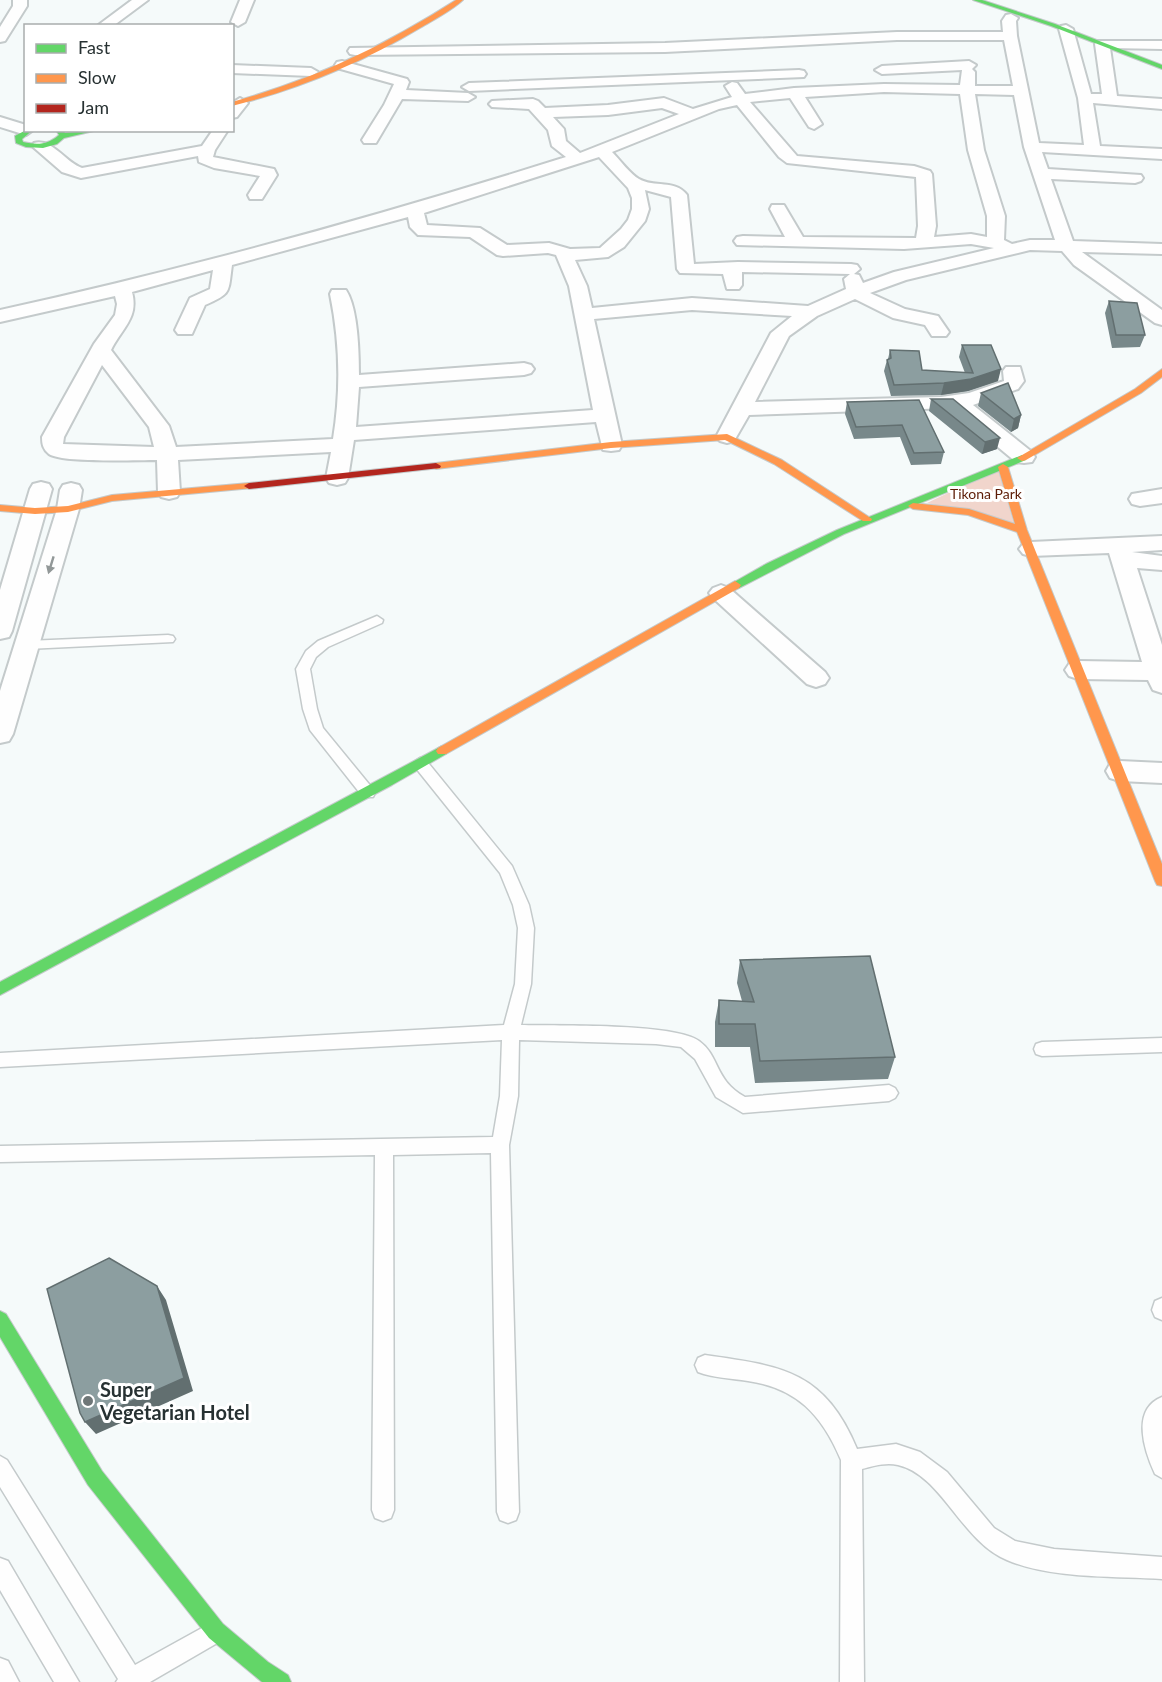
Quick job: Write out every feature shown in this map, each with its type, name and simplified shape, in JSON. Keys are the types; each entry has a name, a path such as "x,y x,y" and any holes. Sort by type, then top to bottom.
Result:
{"street":[{"path":"0,38 20,6 20,0"},
{"path":"106,24 141,0"},
{"path":"238,22 248,0"},
{"path":"234,105 269,88 311,72 377,40 442,0"},
{"path":"234,105 308,81 402,36 460,0"},
{"path":"976,0 1066,29 1162,67"},
{"path":"1016,12 1009,21 1019,91 1032,147 1065,244 1080,261 1162,319"},
{"path":"1066,29 1085,98 1093,150"},
{"path":"355,51 468,56 966,34 1010,36"},
{"path":"966,34 969,65 966,88 982,174 1003,245"},
{"path":"1102,44 1162,45"},
{"path":"1102,44 1110,100"},
{"path":"708,46 740,99 785,154 793,160 914,171 924,174 927,226 924,243"},
{"path":"342,65 402,82 370,140"},
{"path":"865,71 969,65"},
{"path":"234,69 311,72"},
{"path":"397,94 469,92 722,70 817,73"},
{"path":"234,87 269,88"},
{"path":"0,316 122,289 415,210 578,159 740,99 794,92 884,88 966,88 1019,91"},
{"path":"469,92 468,102 472,104 529,103 542,113 556,129 558,143 578,159"},
{"path":"794,92 814,124"},
{"path":"1085,98 1162,104"},
{"path":"542,113 608,110 664,103 694,115"},
{"path":"0,122 40,146 68,169 81,173 207,150"},
{"path":"220,132 204,155 208,161 268,172 269,175 256,195"},
{"path":"40,146 52,143 61,133"},
{"path":"1032,147 1162,154"},
{"path":"565,255 606,252 634,226 642,209 634,183 601,151"},
{"path":"1041,174 1135,178"},
{"path":"634,183 671,190 678,195 686,269 733,269 741,266 851,269"},
{"path":"778,209 797,242"},
{"path":"415,210 419,227 424,231 474,232 503,251 549,248 560,250 565,255 578,286 611,446"},
{"path":"742,241 924,243 971,239 1003,245 1065,244 1162,249"},
{"path":"846,242 856,292 873,303 900,314 931,320 939,332"},
{"path":"727,437 777,338 810,312 900,276 1003,245"},
{"path":"184,330 196,302 219,292 223,263"},
{"path":"733,269 735,305"},
{"path":"122,289 126,309 53,437 52,444 55,449 63,452 167,454 605,415"},
{"path":"1119,289 1162,301"},
{"path":"337,478 351,382 346,320 339,294"},
{"path":"584,314 674,304 735,305 810,312"},
{"path":"101,350 159,426 167,454 169,492"},
{"path":"351,382 524,369"},
{"path":"743,409 957,402 1011,385 1014,381 1013,371"},
{"path":"0,989 141,911 368,793 767,567 867,519 1024,457 1138,391 1158,378 1162,372"},
{"path":"957,402 1024,457"},
{"path":"508,422 519,455"},
{"path":"0,508 51,495 112,498 337,478 519,455 727,437 778,462 867,519"},
{"path":"1003,467 1026,540 1162,878"},
{"path":"0,631 51,495"},
{"path":"0,734 27,645 51,495"},
{"path":"900,506 939,506 963,509 989,516 1026,540 1120,553 1162,563"},
{"path":"1120,553 1162,543"},
{"path":"1078,670 1159,666 1151,615 1120,553"},
{"path":"721,593 816,678"},
{"path":"1120,771 1162,773"},
{"path":"0,1320 95,1478 216,1631 261,1669 281,1682"}],"lane":[{"path":"368,793 317,730 310,709 303,669 310,654 323,644 377,620"},
{"path":"27,645 168,639"},
{"path":"420,763 507,870 521,904 526,928 523,984 511,1032 509,1096 500,1145 508,1512"},
{"path":"0,1060 511,1032 676,1038 693,1045 703,1057 717,1086 730,1098 743,1105 889,1093"},
{"path":"1042,1049 1162,1045"},
{"path":"0,1154 500,1145"},
{"path":"383,1510 384,1147"},
{"path":"705,1365 779,1378 805,1390 842,1435 851,1460 852,1682"},
{"path":"1162,1407 1152,1421 1152,1439 1162,1467"},
{"path":"851,1460 894,1454 914,1459 936,1477 968,1516 1000,1546 1023,1556 1162,1568"},
{"path":"0,1467 130,1680 216,1631"},
{"path":"0,1569 68,1682"},
{"path":"0,1669 8,1682"}],"green space":[{"name":"Tikona Park","path":"998,469 1014,524 927,503"}],"building":[{"path":"1109,301 1137,303 1145,335 1116,335"},
{"path":"962,345 991,345 1001,369 971,379 944,383 894,385 887,360 891,358 890,350 919,351 922,370 973,373"},
{"path":"1008,383 1021,415 1014,419 981,393"},
{"path":"931,399 953,399 1000,438 985,442"},
{"path":"919,400 944,452 914,453 902,425 856,427 847,402"},
{"path":"870,956 895,1057 760,1061 755,1024 719,1024 719,1000 754,1002 740,960"},
{"path":"109,1258 157,1286 184,1378 85,1422 80,1413 47,1289"}],"traffic: fast":[{"path":"976,0 1053,25 1162,67"},
{"path":"27,132 18,138 20,143 32,146 49,145 63,135 61,132"},
{"path":"62,136 84,132"},
{"path":"735,585 841,532 1022,458"},
{"path":"0,989 442,751"},
{"path":"0,1320 95,1478 216,1631 261,1669 281,1682"}],"traffic: slow":[{"path":"234,103 293,86 351,62 407,33 460,0"},
{"path":"1022,458 1138,391 1162,372"},
{"path":"436,466 611,445 727,437 778,462 867,519"},
{"path":"1003,467 1022,530 1162,881"},
{"path":"0,508 35,511 68,509 112,498 249,486"},
{"path":"913,506 969,512 1022,530"},
{"path":"442,751 735,585"}],"traffic: jam":[{"path":"249,486 436,466"}],"place":[{"name":"Super Vegetarian Hotel","path":"88,1401"}]}
